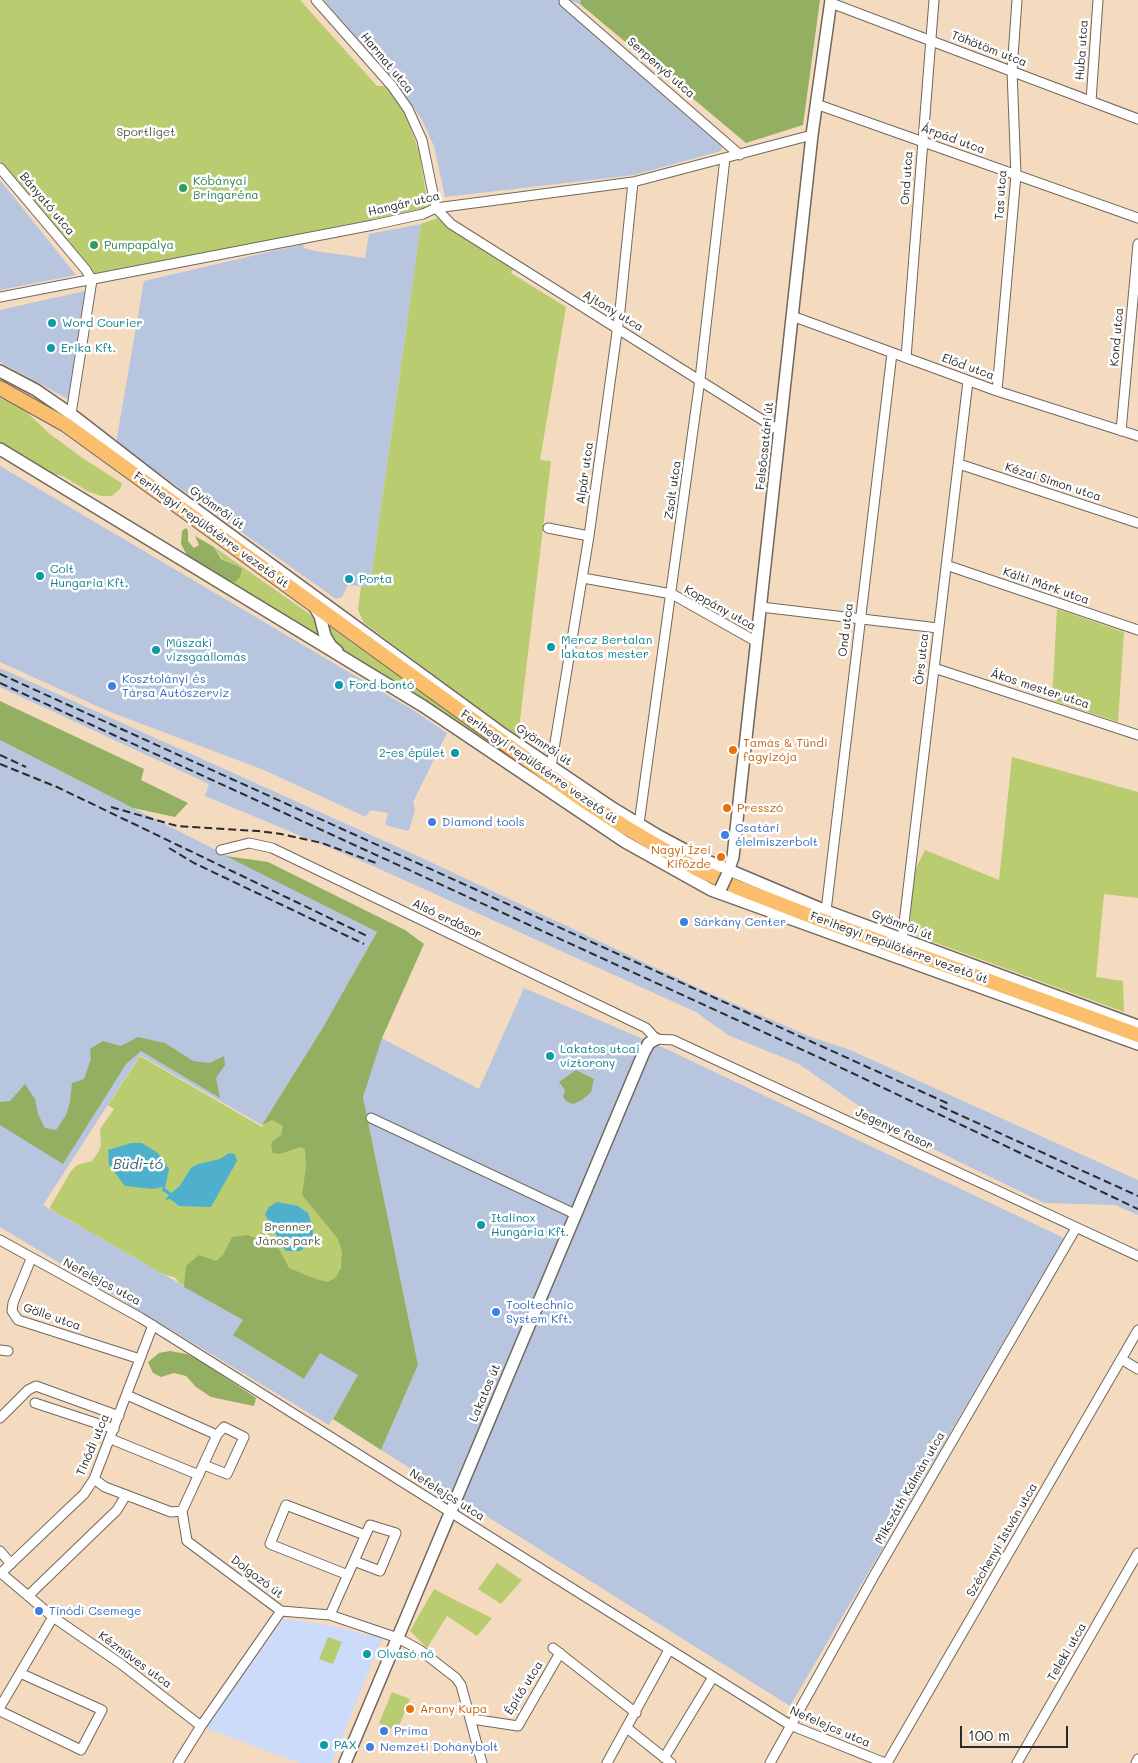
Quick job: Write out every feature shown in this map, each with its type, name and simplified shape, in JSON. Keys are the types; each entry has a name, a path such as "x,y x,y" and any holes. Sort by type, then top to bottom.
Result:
{"main road":[{"name":"Ferihegyi repülőtérre vezető út","path":"0,388 66,425 588,803 697,869 736,887 821,920 1138,1035"}],"street":[{"name":"Harmat utca","path":"316,0 392,86 408,109 422,140 436,208"},
{"name":"Ond utca","path":"906,358 934,0"},
{"name":"Tas utca","path":"997,391 1016,175 1012,71 1017,0"},
{"name":"Huba utca","path":"1091,101 1098,0"},
{"name":"Serpenyő utca","path":"564,2 740,155"},
{"name":"Töhötöm utca","path":"831,2 1138,119"},
{"name":"Felsőcsatári út","path":"720,891 733,857 812,134 831,2"},
{"name":"Árpád utca","path":"816,104 1138,218"},
{"name":"Hangár utca","path":"0,297 368,226 423,214 436,208 633,182 740,155 812,134"},
{"name":"Zsolt utca","path":"639,824 700,379 725,158"},
{"name":"Bányató utca","path":"0,168 86,270 92,280"},
{"name":"Alpár utca","path":"551,767 589,536 617,328 633,182"},
{"name":"Ajtony utca","path":"436,208 450,224 700,379 780,431"},
{"name":"Kond utca","path":"1121,431 1138,244"},
{"path":"71,414 92,280"},
{"name":"Előd utca","path":"792,316 968,381 1138,436"},
{"name":"Ond utca","path":"826,911 892,353"},
{"name":"Gyömrői út","path":"0,370 28,385 71,414 173,493 551,767 677,847 728,872 826,911 1138,1026"},
{"name":"Örs utca","path":"902,940 938,628 960,464 968,381"},
{"path":"0,449 351,662 507,761 625,842 720,891 1138,1044"},
{"name":"Kézai Simon utca","path":"960,464 1138,523"},
{"path":"548,528 589,536"},
{"name":"Kálti Márk utca","path":"946,565 1138,630"},
{"name":"Koppány utca","path":"583,578 672,594 757,642"},
{"path":"312,602 320,616 331,646 351,662"},
{"path":"761,607 860,617 938,628"},
{"name":"Ákos mester utca","path":"934,668 1138,735"},
{"name":"Alsó erdősor","path":"221,850 242,843 256,843 272,848 646,1028 656,1039"},
{"name":"Lakatos út","path":"345,1763 644,1052 649,1044 656,1039"},
{"name":"Jegenye fasor","path":"656,1039 672,1040 1138,1256"},
{"path":"371,1118 576,1214"},
{"name":"Mikszáth Kálmán utca","path":"770,1763 790,1725 1076,1228"},
{"name":"Nefelejcs utca","path":"1,1243 153,1325 790,1725 886,1763"},
{"name":"Gölle utca","path":"30,1259 13,1303 12,1311 18,1320 140,1359"},
{"name":"Tinódi utca","path":"1,1574 84,1494 94,1479 111,1439 153,1325"},
{"name":"Széchenyi István utca","path":"886,1763 1138,1330"},
{"path":"1121,1359 1138,1369"},
{"path":"0,1418 28,1390 36,1386 119,1416"},
{"path":"127,1395 217,1435"},
{"path":"35,1403 114,1429"},
{"path":"94,1479 105,1487 171,1512 182,1511 217,1435 224,1427 244,1437 227,1474 204,1465"},
{"path":"111,1439 199,1475"},
{"path":"28,1596 117,1510 126,1495"},
{"path":"348,1574 270,1544 286,1505 365,1535"},
{"name":"Dolgozó út","path":"182,1511 187,1541 281,1611 330,1615 398,1638 420,1650 456,1678 465,1693 482,1763"},
{"path":"330,1615 365,1535 370,1525 396,1533 380,1571 354,1561"},
{"path":"0,1551 11,1564"},
{"name":"Teleki utca","path":"1017,1763 1138,1553"},
{"name":"Kézműves utca","path":"1,1574 53,1617 121,1664 201,1726"},
{"path":"178,1763 201,1726 281,1611"},
{"path":"20,1673 102,1710 81,1750 0,1709 20,1673 53,1617"},
{"name":"Építő utca","path":"472,1719 518,1726 557,1650 636,1713"},
{"path":"607,1763 669,1650"},
{"path":"627,1728 668,1760 713,1678"},
{"path":"1136,1763 1138,1759"}],"shaded area":[{"path":"324,0 581,0 580,4 571,1 568,11 722,143 721,151 634,175 445,197 434,146 422,120 403,92"},
{"path":"0,180 76,275 0,290"},
{"path":"421,224 370,587 348,585 342,597 336,599 116,443 144,281 303,244 304,248 315,251 365,258 369,234"},
{"path":"85,291 68,399 0,362 0,310"},
{"path":"0,466 413,710 447,733 413,802 415,810 409,831 385,825 388,813 370,810 366,817 264,770 110,712 0,662"},
{"path":"0,668 422,858 705,991 811,1037 848,1049 1138,1180 1138,1215 1115,1205 1044,1203 892,1129 799,1064 728,1035 696,1012 373,866 205,796 209,784 0,687"},
{"path":"0,740 377,932 322,1029 262,1125 140,1055 43,1205 243,1320 234,1335 305,1378 320,1352 359,1375 329,1425 0,1227"},
{"path":"524,988 662,1047 1064,1238 790,1706 381,1450 418,1365 363,1097 381,1038 479,1089"},
{"path":"283,1619 327,1625 382,1638 332,1763 300,1763 205,1728"}],"green space":[{"name":"Sportliget","path":"0,0 300,0 377,86 387,86 403,108 419,151 427,199 426,206 423,209 95,275 0,161"},
{"path":"581,0 820,0 803,125 746,143 580,4"},
{"path":"437,218 514,267 511,273 566,307 540,460 551,461 518,737 364,623 358,610 361,586 370,587 421,224"},
{"path":"0,398 23,409 50,434 120,482 122,484 120,489 112,496 101,496 87,491 63,476 49,473 0,443"},
{"path":"186,528 188,531 188,541 194,548 199,545 195,536 214,547 221,559 242,568 240,577 235,582 225,580 188,557 181,544 182,531"},
{"path":"214,547 311,615 316,623 320,640 225,580 242,568 222,559"},
{"path":"1057,609 1124,632 1118,722 1052,700"},
{"path":"326,624 493,742 492,744 349,657 340,650"},
{"path":"0,701 144,769 141,780 188,803 175,817 133,808 0,740"},
{"path":"1012,757 1138,792 1138,898 1104,894 1096,977 1123,981 1124,1012 909,933 914,872 925,850 999,880"},
{"path":"226,856 268,862 405,930 424,944 382,1038 363,1097 418,1365 381,1450 333,1419 358,1375 320,1353 304,1379 233,1335 243,1320 184,1287 186,1266 199,1255 216,1261 223,1255 232,1237 248,1235 279,1249 289,1268 316,1279 328,1282 336,1277 341,1268 342,1252 338,1239 302,1195 306,1166 305,1149 300,1147 280,1154 273,1153 272,1142 281,1135 283,1126 272,1120 262,1125 322,1029 377,932"},
{"path":"138,1037 165,1043 193,1061 210,1063 224,1056 225,1065 216,1078 220,1098 141,1051 126,1064 63,1164 0,1125 0,1102 10,1101 25,1084 35,1099 38,1114 45,1128 56,1130 66,1115 70,1102 72,1083 84,1079 91,1059 90,1049 103,1041 121,1046"},
{"name":"Brenner János park","path":"140,1056 262,1127 302,1064 320,1074 412,1363 320,1350 245,1320 178,1282 176,1278 163,1274 52,1210 50,1207 71,1171 77,1165 92,1161 97,1154 101,1146 100,1129 114,1109 108,1105"},
{"path":"576,1070 594,1079 591,1092 582,1100 573,1104 566,1101 563,1097 565,1090 559,1082"},
{"path":"170,1351 187,1354 202,1362 256,1398 254,1406 211,1397 196,1387 186,1376 174,1373 161,1377 153,1373 148,1362 159,1353"},
{"path":"497,1563 522,1580 501,1604 478,1589"},
{"path":"434,1589 492,1618 477,1636 447,1616 427,1648 410,1631"},
{"path":"328,1637 342,1642 333,1664 319,1659"},
{"path":"392,1692 410,1699 397,1731 379,1723"}],"water":[{"name":"Büdi-tó","path":"131,1143 142,1143 158,1153 169,1169 165,1188 171,1193 179,1187 191,1168 198,1164 220,1159 229,1153 235,1154 237,1161 211,1207 179,1206 170,1199 165,1200 169,1195 162,1191 163,1187 153,1189 125,1186 109,1165 108,1150"},
{"path":"277,1202 298,1206 308,1213 313,1228 312,1242 300,1251 286,1251 268,1221 265,1214 269,1207"}],"railway":[{"path":"0,674 949,1104"},
{"path":"0,683 829,1062 1138,1209"},
{"path":"0,755 26,767"},
{"path":"0,764 57,787 367,936"},
{"path":"111,807 177,826 281,834 322,843 376,863"},
{"path":"169,848 194,863 364,944"},
{"path":"940,1106 1138,1196"}],"place":[{"name":"Kőbányai Bringaréna","path":"183,188"},
{"name":"Pumpapálya","path":"94,245"},
{"name":"Word Courier","path":"52,323"},
{"name":"Erika Kft.","path":"51,348"},
{"name":"Colt Hungaria Kft.","path":"40,576"},
{"name":"Porta","path":"349,579"},
{"name":"Mercz Bertalan lakatos mester","path":"551,647"},
{"name":"Műszaki vizsgaállomás","path":"156,650"},
{"name":"Ford bontó","path":"339,685"},
{"name":"Kosztolányi és Társa Autószerviz","path":"112,686"},
{"name":"Tamás & Tündi fagyizója","path":"733,750"},
{"name":"2-es épület","path":"455,753"},
{"name":"Presszó","path":"727,808"},
{"name":"Diamond tools","path":"432,822"},
{"name":"Csatári élelmiszerbolt","path":"725,835"},
{"name":"Nagyi Ízei Kifőzde","path":"721,857"},
{"name":"Sárkány Center","path":"684,922"},
{"name":"Lakatos utcai víztorony","path":"550,1056"},
{"name":"Italinox Hungária Kft.","path":"481,1225"},
{"name":"Tooltechnic System Kft.","path":"496,1312"},
{"name":"Tinódi Csemege","path":"39,1611"},
{"name":"Olvasó nő","path":"367,1654"},
{"name":"Arany Kupa","path":"410,1709"},
{"name":"Príma","path":"384,1731"},
{"name":"PAX","path":"324,1745"},
{"name":"Nemzeti Dohánybolt","path":"370,1747"}]}
